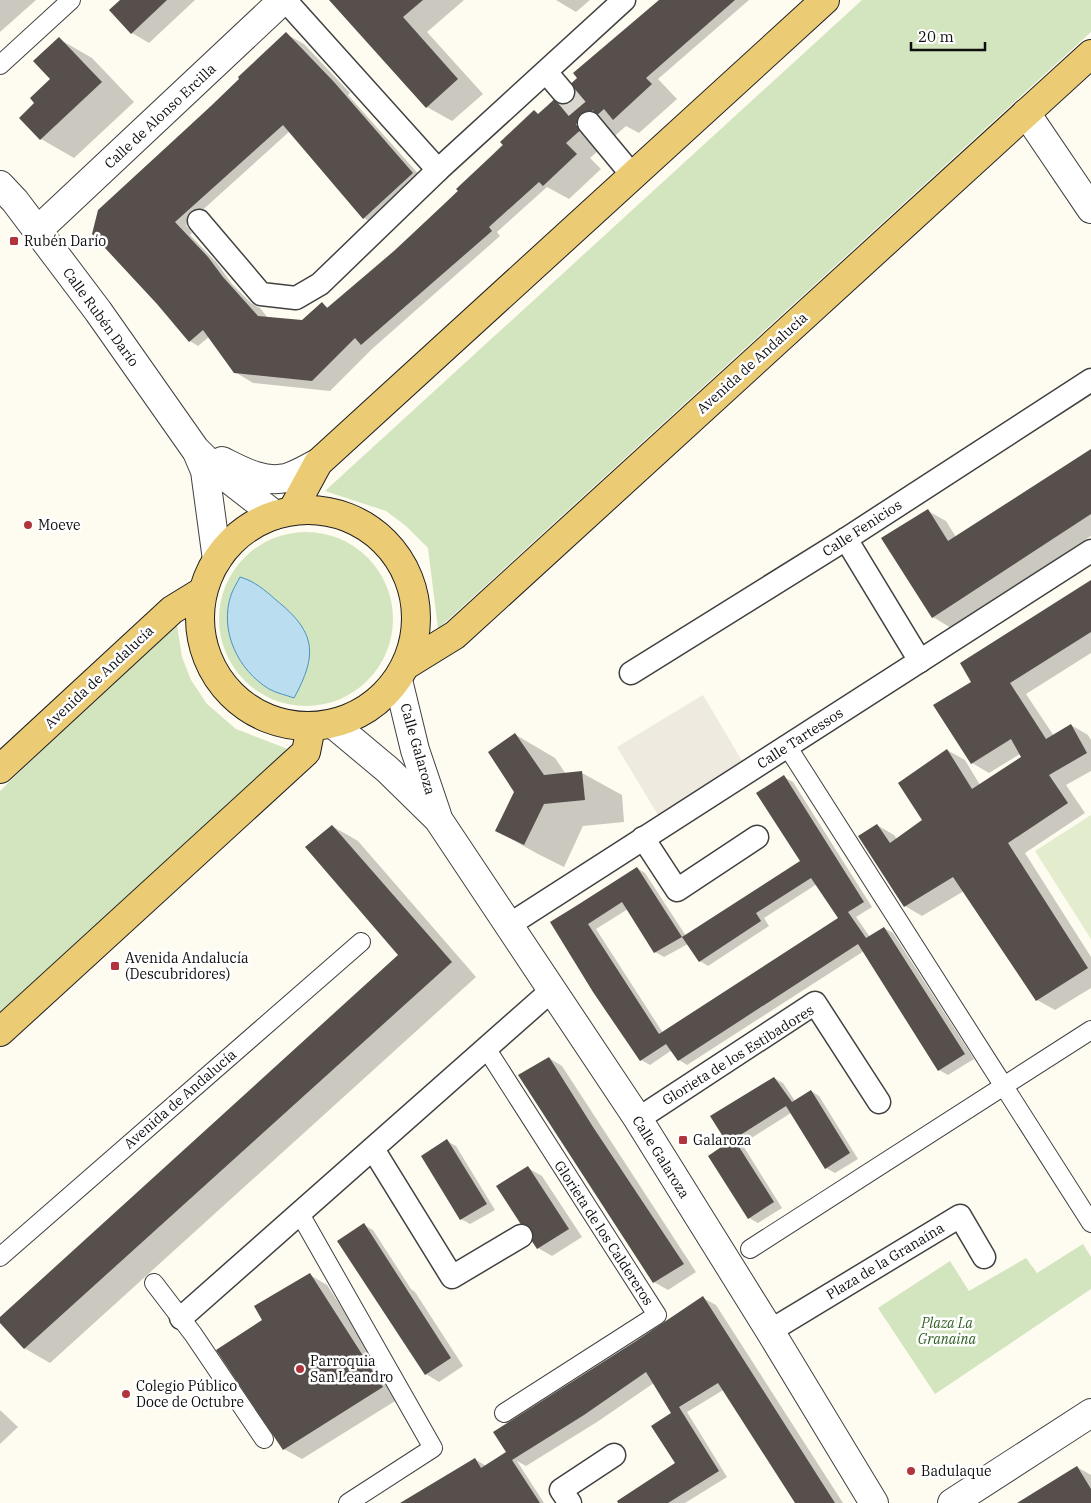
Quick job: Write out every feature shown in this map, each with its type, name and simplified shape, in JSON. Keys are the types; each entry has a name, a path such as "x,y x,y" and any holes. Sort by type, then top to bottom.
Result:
{"main road":[{"path":"284,513 318,463 825,0"},
{"name":"Avenida de Andalucía","path":"322,726 370,708 403,672 455,635 1091,54"},
{"path":"0,1032 306,752 322,726 278,723 247,708 223,686 206,656 199,624 203,591 208,575 228,545 258,523 284,513 326,512 357,522 384,541 404,568 415,598 416,631 403,672"},
{"name":"Avenida de Andalucía","path":"0,769 172,610 203,591"}],"street":[{"path":"0,65 71,0"},
{"path":"284,0 438,170"},
{"name":"Calle de Alonso Ercilla","path":"37,231 284,0"},
{"path":"199,221 260,294 296,298 320,284 438,170 624,0"},
{"path":"546,72 562,92"},
{"path":"1026,113 1091,208"},
{"path":"589,123 633,176"},
{"name":"Calle Rubén Darío","path":"0,185 15,201 98,311 197,452 205,471 217,560"},
{"name":"Calle Fenicios","path":"631,673 846,539 1091,380"},
{"path":"197,452 220,459 253,475 270,479 287,478 318,463"},
{"name":"Calle Rubén Darío","path":"197,452 219,471 284,513"},
{"path":"846,539 920,661"},
{"name":"Calle Tartessos","path":"509,925 1091,551"},
{"name":"Calle Galaroza","path":"403,672 415,750 438,819"},
{"name":"Calle Galaroza","path":"322,726 388,770 438,819 638,1119 874,1503"},
{"path":"787,746 1091,1223"},
{"path":"643,838 677,890 757,837"},
{"name":"Avenida de Andalucía","path":"0,1257 360,942"},
{"path":"181,1318 552,990"},
{"name":"Glorieta de los Estibadores","path":"638,1119 816,1003 879,1102"},
{"path":"750,1249 1091,1030"},
{"name":"Glorieta de los Caldereros","path":"486,1048 657,1316 504,1413"},
{"path":"373,1149 452,1277 521,1236"},
{"path":"300,1214 433,1448 348,1503"},
{"name":"Plaza de la Granaína","path":"770,1331 960,1216 984,1257"},
{"path":"154,1282 264,1439"},
{"path":"952,1503 1091,1413"},
{"path":"570,1503 561,1490 614,1455"}],"green space":[{"path":"862,0 1091,0 1091,32 438,629 428,548 406,526 386,511 325,491"},
{"path":"315,532 339,538 355,546 368,557 379,570 387,586 392,602 392,636 387,652 379,668 368,681 355,692 331,703 315,706 297,706 281,703 257,692 233,668 220,636 219,610 222,594 233,570 257,546 289,533"},
{"path":"176,619 182,657 191,680 207,704 236,729 293,751 0,1019 0,791"},
{"path":"1091,815 1091,939 1035,851"},
{"name":"Plaza La Granaina","path":"1083,1244 1091,1257 1091,1289 935,1394 878,1308 950,1261 969,1291 1026,1258 1037,1273"}],"shaded area":[{"path":"703,695 748,771 664,825 617,747"}],"water":[{"path":"240,577 255,583 272,596 289,612 306,633 309,644 307,669 294,698 269,689 258,681 240,660 234,648 230,636 228,609 232,593"}],"building":[{"path":"120,0 167,0 131,34 109,10"},
{"path":"329,0 423,0 403,17 458,79 426,108"},
{"path":"659,0 735,0 646,78 652,84 613,120 604,109 566,143 577,154 543,186 539,182 489,227 492,231 361,345 355,338 312,381 234,373 203,330 189,342 157,304 92,234 98,210 211,106 239,79 238,77 286,32 334,82 413,173 363,219 283,125 175,222 208,257 258,316 302,320 322,302 327,308 394,251 458,191 456,189 503,145 500,142 534,110 538,114 547,106 577,78 573,73"},
{"path":"59,37 102,82 40,140 19,118 34,103 30,98 50,79 33,61"},
{"path":"1091,449 1091,514 932,618 881,538 928,509 948,541"},
{"path":"1091,580 1091,632 1010,683 1046,739 1071,724 1087,753 1049,775 1068,803 1008,843 1088,968 1036,1001 953,877 904,907 858,836 877,824 890,843 922,820 898,783 947,749 972,789 1021,757 1011,739 971,764 933,705 971,682 960,663"},
{"path":"515,733 544,775 582,771 585,800 544,804 524,845 495,831 514,792 488,752"},
{"path":"784,775 864,902 848,912 866,938 884,927 965,1054 938,1071 858,944 678,1061 666,1044 640,1061 593,992 550,922 637,867 682,937 800,861 756,793","holes":["811,878 838,918 659,1034 588,924 622,902 654,953 682,937 699,962 761,921 756,913"]},
{"path":"332,825 452,962 24,1349 0,1323 0,1317 398,955 305,847"},
{"path":"549,1057 684,1264 653,1283 518,1075"},
{"path":"774,1077 792,1102 811,1090 850,1153 825,1169 786,1106 734,1139 774,1202 748,1219 708,1156 727,1143 710,1116"},
{"path":"447,1139 487,1204 460,1220 421,1156"},
{"path":"528,1166 569,1229 537,1249 496,1186"},
{"path":"364,1223 451,1358 425,1375 337,1241"},
{"name":"Parroquia San Leandro","path":"310,1273 383,1387 283,1450 216,1350 262,1320 254,1306"},
{"path":"703,1296 835,1503 795,1503 718,1383 679,1407 719,1471 668,1503 618,1503 617,1501 675,1463 651,1426 671,1413 646,1372 584,1415 512,1460 540,1503 400,1503 475,1458 481,1468 506,1452 493,1432"},
{"path":"1077,1466 1091,1489 1091,1503 1017,1503"}],"tunnel":[{"path":"563,92 589,123"}],"place":[{"name":"Rubén Darío","path":"14,241"},
{"name":"Moeve","path":"28,525"},
{"name":"Avenida Andalucía (Descubridores)","path":"115,966"},
{"name":"Galaroza","path":"683,1140"},
{"name":"Parroquia San Leandro","path":"300,1369"},
{"name":"Colegio Público Doce de Octubre","path":"126,1394"},
{"name":"Badulaque","path":"911,1471"}]}
